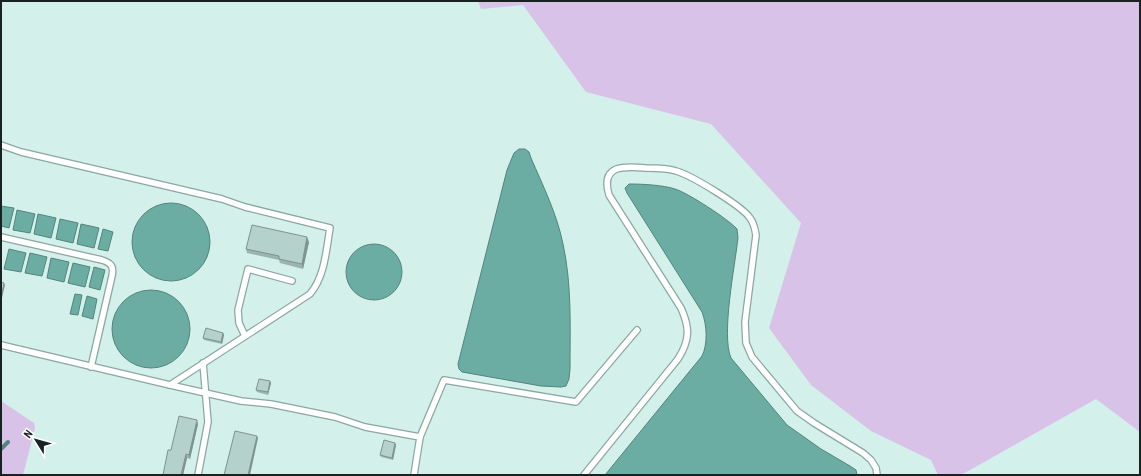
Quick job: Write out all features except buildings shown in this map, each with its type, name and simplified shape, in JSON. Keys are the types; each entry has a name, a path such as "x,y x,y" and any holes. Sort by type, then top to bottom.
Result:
{"lane":[{"path":"1,145 22,152 222,199 245,207 330,228 322,271 315,288 304,299 170,385"},
{"path":"584,475 678,359 687,343 688,325 681,308 609,195 606,187 608,178 612,171 619,167 628,167 668,169 686,174 738,206 751,219 756,235 745,322 746,343 748,350 752,357 797,411 863,453 871,460 876,468 877,475"},
{"path":"1,237 102,260 112,265 112,276 91,367"},
{"path":"245,336 239,323 238,310 248,270 292,281"},
{"path":"414,475 420,437 444,380 576,402 637,330"},
{"path":"1,345 205,393 335,417 365,427 420,437"},
{"path":"198,475 207,427 203,363"}],"shaded area":[{"path":"478,1 1140,1 1140,432 1096,399 961,475 938,475 931,460 871,431 811,385 769,328 801,223 711,124 586,92 523,5 481,9"},
{"path":"1,401 34,423 35,428 23,475 1,475"}],"water":[{"path":"519,149 525,149 529,152 557,222 566,259 570,306 570,369 569,379 566,386 561,387 541,386 462,372 459,369 458,364 507,170 514,153"},
{"path":"629,184 659,186 681,191 717,213 737,229 738,238 727,333 728,347 731,358 787,425 821,449 856,470 857,475 605,475 702,356 706,340 706,328 702,312 627,193 625,188"},
{"path":"163,203 179,203 193,209 204,220 210,234 210,250 204,264 193,275 179,281 163,281 149,275 138,264 132,250 132,234 138,220 149,209"},
{"path":"1,206 14,208 9,228 1,226"},
{"path":"17,210 35,214 30,233 13,230"},
{"path":"38,214 56,218 51,238 34,234"},
{"path":"60,219 78,223 73,243 56,239"},
{"path":"81,224 99,228 94,248 77,244"},
{"path":"103,229 113,232 108,251 98,249"},
{"path":"369,244 379,244 394,252 400,261 402,272 400,283 394,292 379,300 369,300 358,295 351,288 346,277 346,267 351,256 358,249"},
{"path":"9,249 26,253 21,272 4,269"},
{"path":"30,253 47,257 42,276 25,273"},
{"path":"51,258 69,262 64,282 47,278"},
{"path":"73,263 90,267 85,287 68,283"},
{"path":"94,267 105,270 100,290 89,287"},
{"path":"143,290 159,290 173,296 184,307 190,321 190,337 184,351 173,362 159,368 143,368 129,362 118,351 112,337 112,321 118,307 129,296"},
{"path":"75,294 82,295 78,315 70,314"},
{"path":"87,296 97,299 93,319 82,316"}],"waterway":[{"path":"1,449 8,442"}]}
